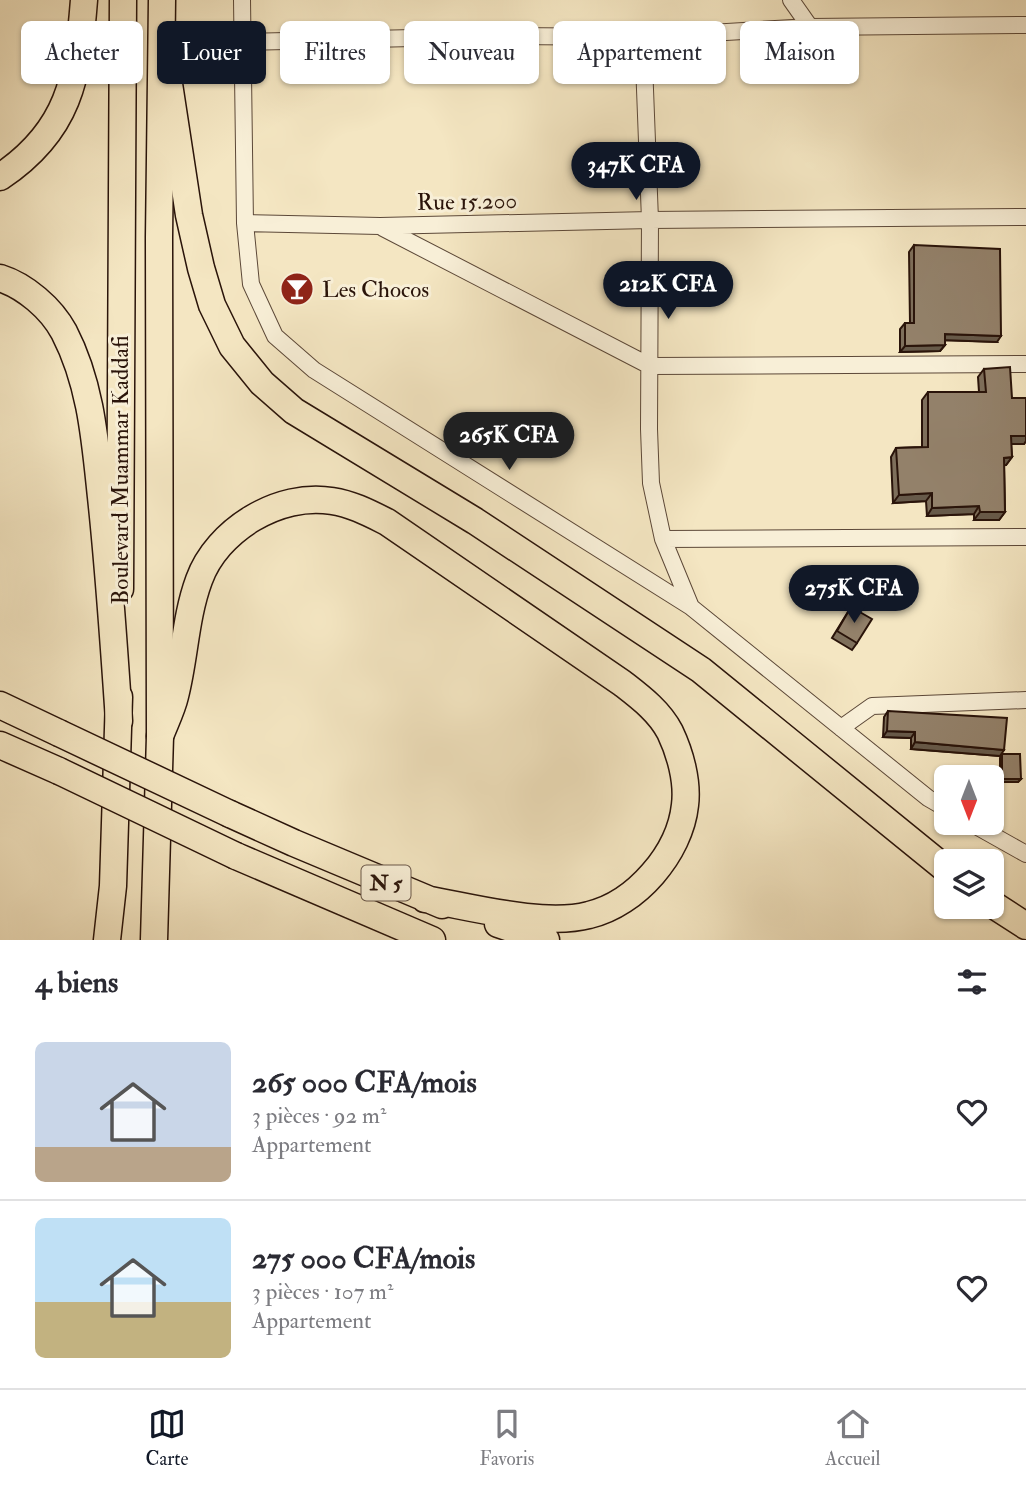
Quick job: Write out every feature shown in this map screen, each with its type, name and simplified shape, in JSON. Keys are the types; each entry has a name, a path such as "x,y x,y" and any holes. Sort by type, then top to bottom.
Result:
{"main road":[{"path":"0,177 25,159 42,142 69,95 76,67 84,0"},
{"name":"Boulevard Muammar Kaddafi","path":"107,940 113,886 119,721 123,0"},
{"name":"Boulevard Muammar Kaddafi","path":"162,0 162,21"},
{"name":"Boulevard Muammar Kaddafi","path":"154,940 160,736 161,84"},
{"path":"169,84 189,215 212,305 232,346 262,383 294,411 475,521 701,670 934,859"},
{"path":"0,278 14,283 43,305 63,329 80,368 92,416 104,522 119,721"},
{"path":"160,736 175,698 186,629 199,578 228,537 262,514 308,500 354,506 387,522 622,682 652,708 669,731 680,757 684,781 685,805 679,829 666,856 634,892 601,912 553,919 425,899"},
{"name":"N 5","path":"0,705 230,814 425,899 546,940"},
{"name":"N 5","path":"0,745 236,856 428,939"},
{"path":"1004,912 1026,926"}],"street":[{"path":"242,0 242,21"},
{"path":"791,0 806,21"},
{"path":"859,27 1026,25"},
{"path":"266,41 553,36"},
{"path":"243,84 245,223 251,284 275,336 313,370 691,607 934,801"},
{"path":"645,84 650,220 651,483 663,539 691,607"},
{"name":"Rue 15.200","path":"245,223 380,226 650,220 1026,217"},
{"path":"380,226 650,366 1026,364"},
{"path":"663,539 1026,537"},
{"path":"841,728 872,706 1026,700"},
{"path":"993,835 1026,854"}],"building":[{"path":"914,245 1000,249 1001,336 945,334 945,345 905,346 905,323 914,323"},
{"path":"1010,367 1012,398 1026,398 1026,436 1011,436 1012,457 1004,458 1005,512 980,512 979,506 932,508 932,493 899,495 896,448 928,447 928,392 986,392 984,369"},
{"path":"851,607 872,619 857,643 837,631"},
{"path":"888,711 1007,718 1004,750 915,742 915,732 887,731"},
{"path":"1002,754 1020,754 1021,779 1004,779"}],"place":[{"name":"Les Chocos","path":"297,289"}]}
